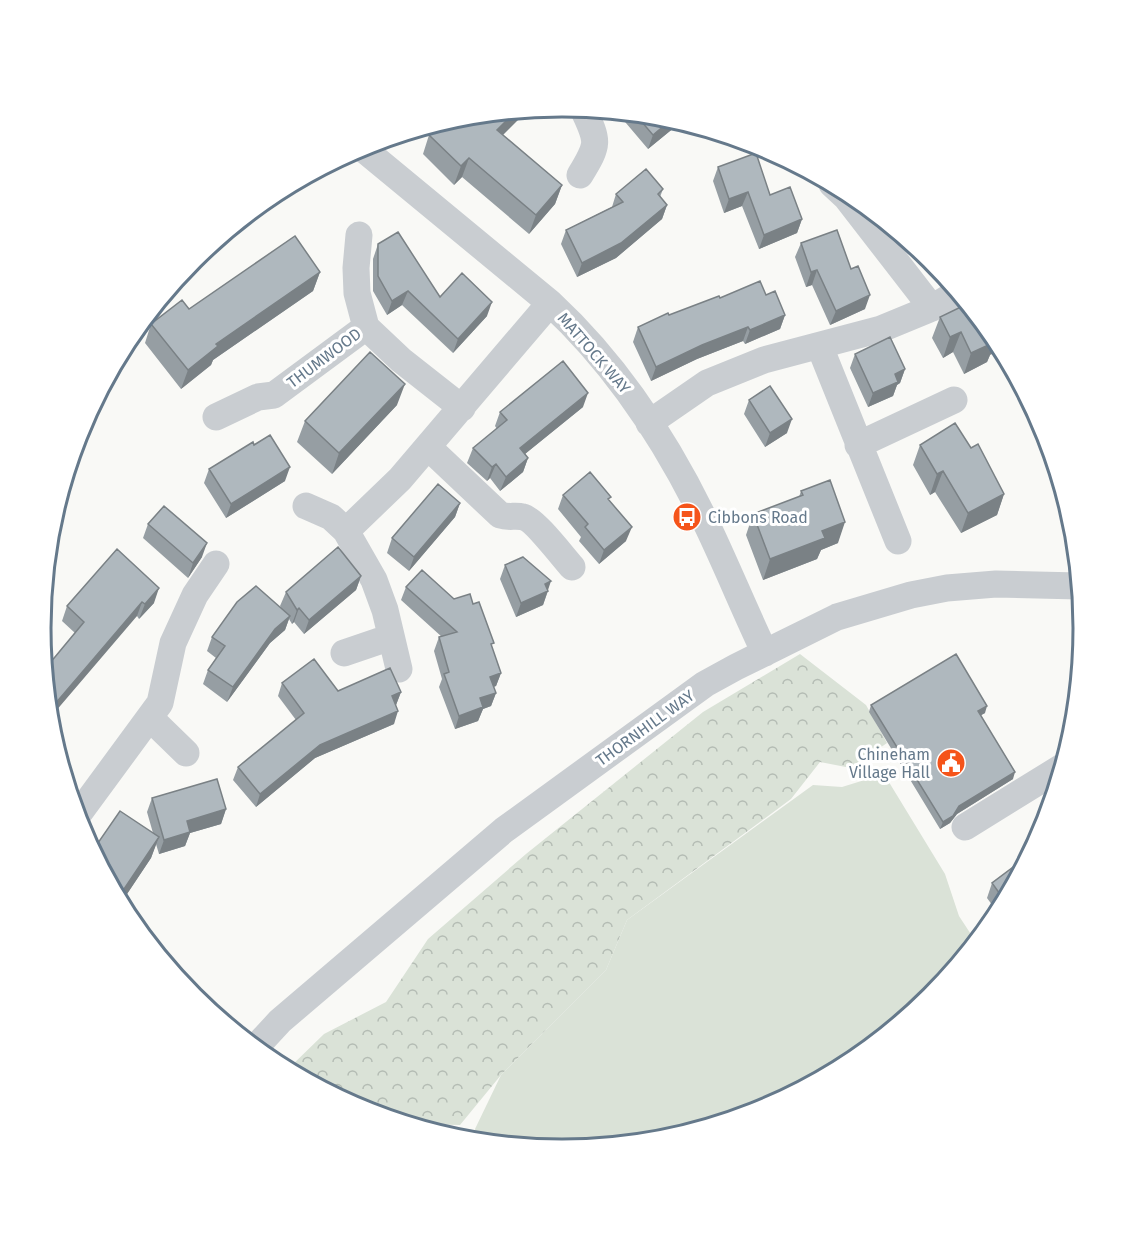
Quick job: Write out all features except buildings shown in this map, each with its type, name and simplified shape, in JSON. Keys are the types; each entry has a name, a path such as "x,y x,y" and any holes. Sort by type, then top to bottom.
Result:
{"street":[{"path":"580,176 594,152 595,135 587,118"},
{"name":"MATTOCK WAY","path":"370,154 550,303 575,326 618,377 649,423 698,507 765,653"},
{"path":"860,213 932,308"},
{"name":"THUMWOOD","path":"359,235 356,268 357,293 366,327 401,360 462,408"},
{"path":"649,423 707,383 764,360 881,329 932,308 951,297"},
{"path":"346,531 400,479 550,303"},
{"name":"THUMWOOD","path":"216,417 258,397 274,395 366,327"},
{"path":"820,347 898,541"},
{"path":"858,445 954,400"},
{"path":"428,447 500,515 510,518 523,517 532,522 572,567"},
{"path":"306,506 331,517 346,531 374,580 385,610 399,669"},
{"path":"84,807 155,710 173,643 195,595 216,564"},
{"name":"THORNHILL WAY","path":"262,1041 280,1021 504,830 705,684 837,617 911,595 947,588 996,584 1071,586"},
{"path":"344,653 391,638"},
{"path":"155,710 186,753"},
{"path":"965,827 1052,773"},
{"name":"THORNHILL WAY","path":"249,1032 280,1021"}],"green space":[{"path":"800,654 866,705 887,743 851,768 820,762 791,799 627,920 606,970 501,1075 460,1125 442,1125 398,1112 336,1086 294,1063 324,1034 386,1002 428,939 526,854 703,712"},
{"path":"884,774 945,874 959,916 971,934 946,965 899,1012 846,1053 817,1071 758,1100 694,1122 629,1135 595,1138 529,1138 475,1131 501,1075 606,970 627,920 813,785 842,787"}],"place":[{"name":"Cibbons Road","path":"687,517"},
{"name":"Chineham Village Hall","path":"951,763"}]}
